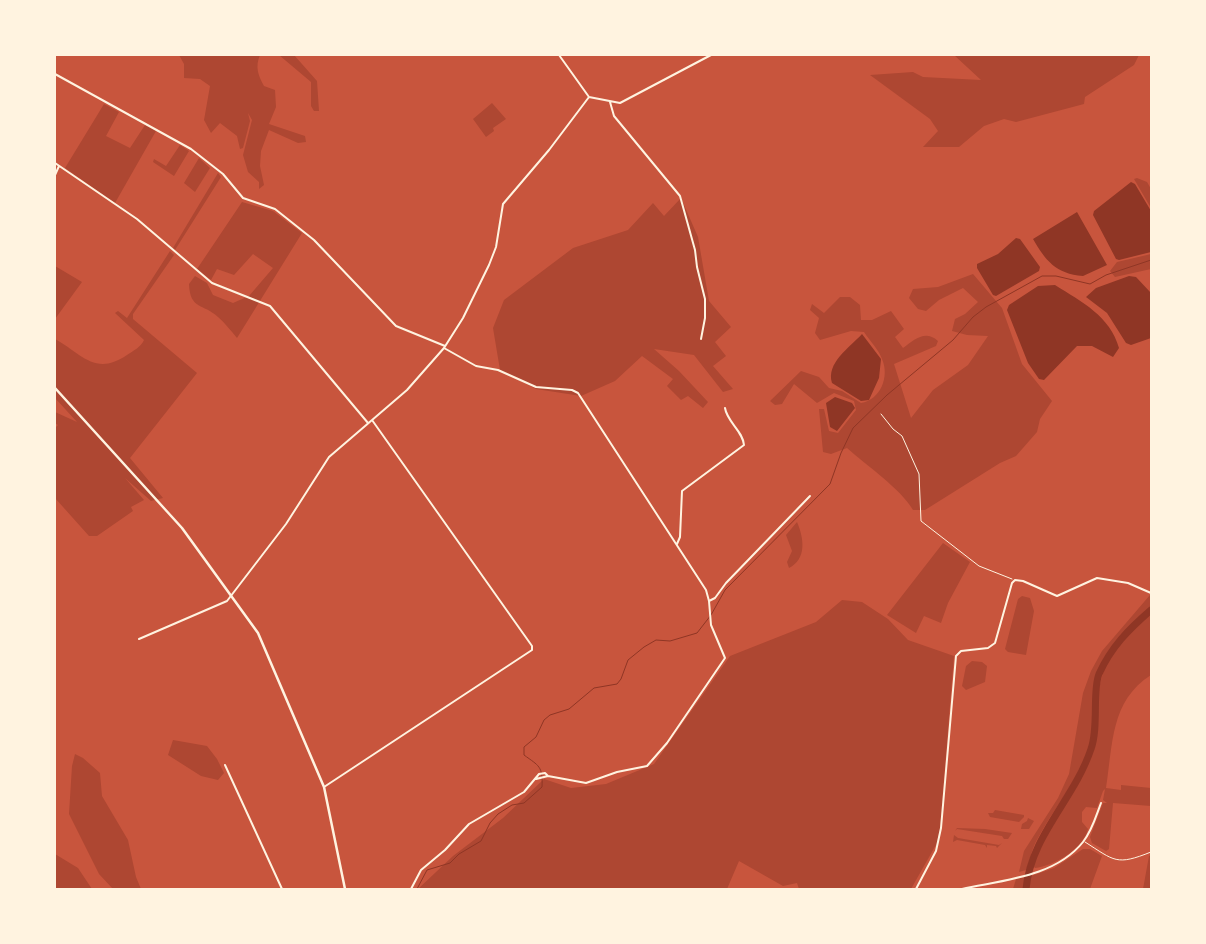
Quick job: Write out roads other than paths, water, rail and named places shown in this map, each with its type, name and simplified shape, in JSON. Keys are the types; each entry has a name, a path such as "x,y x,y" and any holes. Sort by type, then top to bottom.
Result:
{"street":[{"path":"559,55 589,97 620,103 631,99 711,55"},
{"path":"55,74 191,149 223,174 243,198 275,209 314,240 396,326 444,347 476,366 498,370 536,387 572,390 578,393 706,590 710,601 711,625 725,658 723,664 654,759 647,766 617,772 586,783 548,776 545,773 539,774 524,792 469,824 445,850 421,870 411,889"},
{"path":"139,639 202,610 217,606 232,595 286,524 329,457 407,390 444,347 463,318 490,265 496,248 503,204 549,150 589,97"},
{"path":"610,102 614,116 680,196 695,250 697,268 705,299 702,339"},
{"path":"55,163 136,219 212,284 270,306 368,423"},
{"path":"55,175 60,166"},
{"path":"55,388 182,528 232,595 263,642 324,787 344,889"},
{"path":"677,544 680,537 682,491 744,445 742,437 726,414 725,408"},
{"path":"324,787 532,650 532,646 372,420"},
{"path":"710,601 715,598 726,583 810,496"},
{"path":"916,889 936,851 941,828 956,656 961,651 988,648 995,643 1008,592 1015,580 1023,581 1057,596 1097,578 1128,583 1151,593"},
{"path":"225,765 282,889"},
{"path":"535,779 548,776"},
{"path":"962,889 1038,872 1063,860 1084,841 1101,803"}],"lane":[{"path":"1084,841 1110,858 1119,861 1130,860 1151,852"}],"waterway":[{"path":"417,889 427,870 450,863 459,854 481,841 490,823 498,814 512,805 524,803 542,787 541,771 537,764 524,755 524,747 536,737 544,720 550,715 569,709 594,688 617,684 621,679 628,660 656,640 670,641 697,633 711,615 725,590 830,484 841,453 853,428 887,395 953,340 973,317 986,307 1042,276 1056,276 1090,284 1106,275 1151,260"},
{"path":"1026,889 1030,870 1044,834 1084,767 1091,749 1095,730 1096,690 1099,674 1109,655 1121,639 1151,610"}]}
